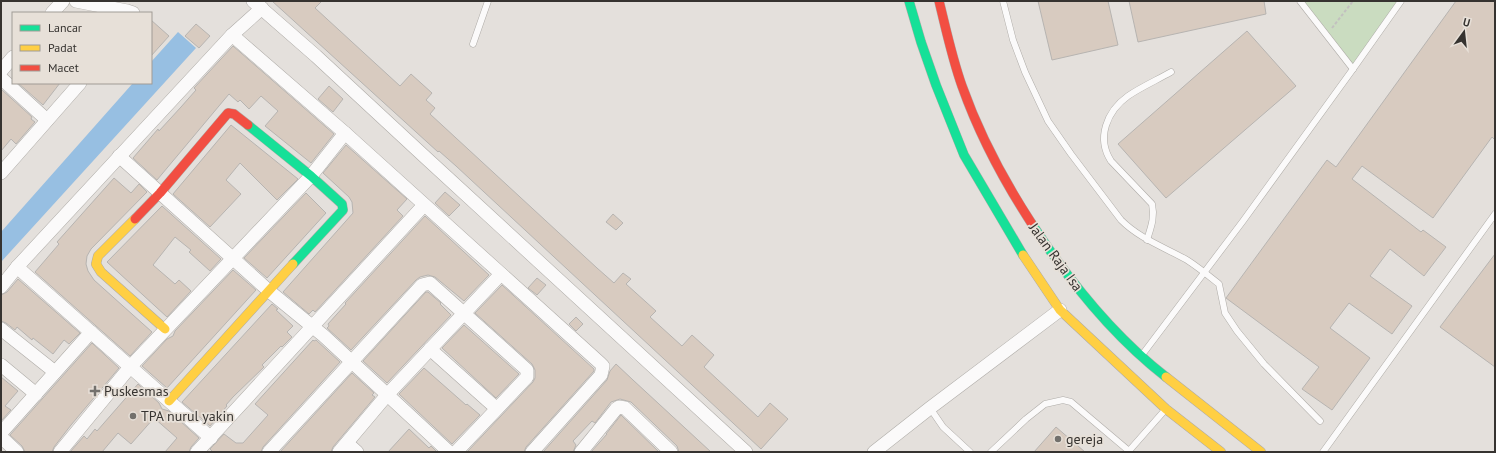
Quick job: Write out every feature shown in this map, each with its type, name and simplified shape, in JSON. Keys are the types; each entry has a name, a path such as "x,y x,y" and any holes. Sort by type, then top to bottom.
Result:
{"main road":[{"name":"Jalan Raja Isa","path":"909,1 936,86 964,155 1009,234 1060,310 1133,364 1200,406 1261,452"},
{"name":"Jalan Raja Isa","path":"939,1 954,63 966,97 998,166 1028,218 1166,409 1221,452"},
{"path":"164,330 100,272 96,264 98,256 160,193 228,113 235,114 311,176 342,204 342,210 169,401"}],"street":[{"path":"53,12 63,1"},
{"path":"76,1 130,12"},
{"path":"1,287 17,267 232,35 257,4 316,56 746,452"},
{"path":"232,35 345,133 602,366 601,375 532,452"},
{"path":"1,71 12,58"},
{"path":"1,78 47,120"},
{"path":"1,173 79,84"},
{"path":"60,452 130,367 234,259 311,176 345,133"},
{"path":"119,156 269,291 312,326 449,452"},
{"path":"17,267 169,401 206,447 312,326 424,205"},
{"path":"357,452 343,448 387,395 501,274"},
{"path":"269,452 422,285 426,283 430,283 464,312 527,370 527,377 496,408 456,452"},
{"path":"874,452 1060,310"},
{"path":"1,329 55,372"},
{"path":"1,433 91,332"},
{"path":"430,348 496,408"},
{"path":"1,365 36,394"},
{"path":"581,452 616,409 621,407 625,408 671,452"},
{"path":"1,437 17,452"}],"lane":[{"path":"473,44 488,1"},
{"path":"1003,1 1015,46 1025,72 1048,121 1071,154 1121,220 1129,228 1147,240 1187,261 1219,284 1225,313 1237,331 1264,364 1320,422"},
{"path":"1300,1 1353,69"},
{"path":"1133,364 1204,272 1401,1"},
{"path":"1147,240 1153,222 1152,204 1106,154 1103,136 1104,128 1114,110 1122,101 1128,96 1171,72"},
{"path":"1323,452 1495,214"},
{"path":"991,452 1026,419 1045,404 1063,400 1071,402 1128,452 1166,409"},
{"path":"930,408 943,427 970,452"}],"path":[{"path":"1331,29 1353,1"}],"green space":[{"path":"1298,1 1401,1 1353,69"}],"water":[{"path":"178,32 196,48 1,262 1,232 132,84 152,84 152,61"}],"building":[{"path":"272,1 322,1 315,8 400,86 411,74 432,93 426,100 435,108 430,114 597,268 614,283 623,273 631,279 626,284 656,311 650,317 682,346 692,335 714,355 704,367 758,417 770,403 788,419 761,449 456,166 439,151 438,152"},
{"path":"1038,1 1108,1 1118,45 1052,60"},
{"path":"1129,1 1264,1 1266,14 1138,42"},
{"path":"1456,1 1495,1 1495,140 1492,137 1433,218 1362,166 1352,179 1421,232 1423,230 1446,247 1424,276 1390,249 1370,276 1412,306 1392,334 1349,303 1330,328 1370,358 1332,410 1302,389 1319,367 1226,298 1327,160 1336,167"},
{"path":"152,21 169,36 152,55"},
{"path":"196,24 210,36 199,48 185,36"},
{"path":"1247,31 1296,86 1166,198 1118,144"},
{"path":"233,46 334,134 311,163 265,126 278,111 261,96 249,109 240,100 238,102 229,94 157,180 133,158 158,129 159,131 181,107 196,90 194,88"},
{"path":"19,84 59,84 43,105"},
{"path":"329,86 343,99 333,112 318,99"},
{"path":"1,89 32,117 31,119 35,122 16,144 11,139 1,151"},
{"path":"231,125 298,179 277,200 240,163 226,180 241,194 210,227 173,194"},
{"path":"346,145 407,199 397,210 403,216 315,312 313,310 309,314 283,292 353,213 352,202 349,197 323,173"},
{"path":"114,178 131,193 139,184 147,192 91,249 87,256 86,264 88,271 94,280 152,332 130,356 35,272 59,244 57,242"},
{"path":"445,192 460,205 449,216 435,203"},
{"path":"306,193 326,213 267,278 244,258"},
{"path":"162,206 221,259 210,271 189,252 191,250 175,237 153,265 175,284 179,280 191,291 167,317 107,262"},
{"path":"613,214 623,223 616,230 606,222"},
{"path":"425,216 489,275 464,301 435,277 428,275 420,277 351,350 327,328 329,326 328,324 346,304 345,303"},
{"path":"1495,254 1495,367 1440,327"},
{"path":"233,270 256,290 167,388 142,366 167,339 173,336 175,331"},
{"path":"537,278 546,285 537,295 528,288"},
{"path":"18,279 80,333 69,344 64,340 53,354 33,338 32,340 17,327 15,330 1,321 1,295 7,292"},
{"path":"502,285 594,369 594,371 526,447 524,452 467,452 533,382 535,378 535,370 532,364 475,313"},
{"path":"426,292 441,303 440,304 451,315 387,383 363,361"},
{"path":"272,304 278,309 276,310 293,326 287,332 292,337 262,365 264,367 233,397 210,426 182,402"},
{"path":"576,317 583,324 576,331 569,324"},
{"path":"464,325 519,374 496,398 442,348"},
{"path":"313,340 316,340 340,362 263,447 261,452 213,452 210,449 224,434 236,443 243,443 268,415 255,404"},
{"path":"92,343 119,368 71,425 54,447 52,452 25,452 22,446 10,435"},
{"path":"616,364 711,452 679,452 677,446 631,402 620,399 611,402 595,423 592,421 573,441 576,445 573,452 543,452 607,380 610,371"},
{"path":"424,368 466,405 467,404 480,415 452,444 399,394"},
{"path":"352,373 374,393 372,395 375,397 333,447 331,452 280,452"},
{"path":"1,377 18,391 5,406 11,410 1,421"},
{"path":"138,384 159,403 162,409 169,411 199,438 191,447 189,452 165,452 177,438 154,418 131,444 118,433 102,452 70,452 84,436 87,439 95,429 97,431"},
{"path":"621,415 659,452 591,452"},
{"name":"gereja","path":"1056,427 1085,452 1034,452"},
{"path":"409,429 429,448 431,446 437,452 388,452"}],"traffic: fast":[{"path":"909,1 936,85 964,155 1023,255"},
{"path":"248,125 311,176 342,204 343,210 293,264"},
{"path":"1032,224 1061,266 1093,306 1127,343 1166,377"}],"traffic: slow":[{"path":"135,219 98,256 96,264 101,272 165,329"},
{"path":"1023,255 1060,310 1166,409 1221,452"},
{"path":"169,401 293,264"},
{"path":"1166,377 1261,452"}],"traffic: jam":[{"path":"939,1 955,65 976,122 993,157 1032,224"},
{"path":"135,219 160,193 228,113 234,114 248,125"}],"place":[{"name":"Puskesmas","path":"95,391"},
{"name":"TPA nurul yakin","path":"133,416"},
{"name":"gereja","path":"1058,439"}]}
